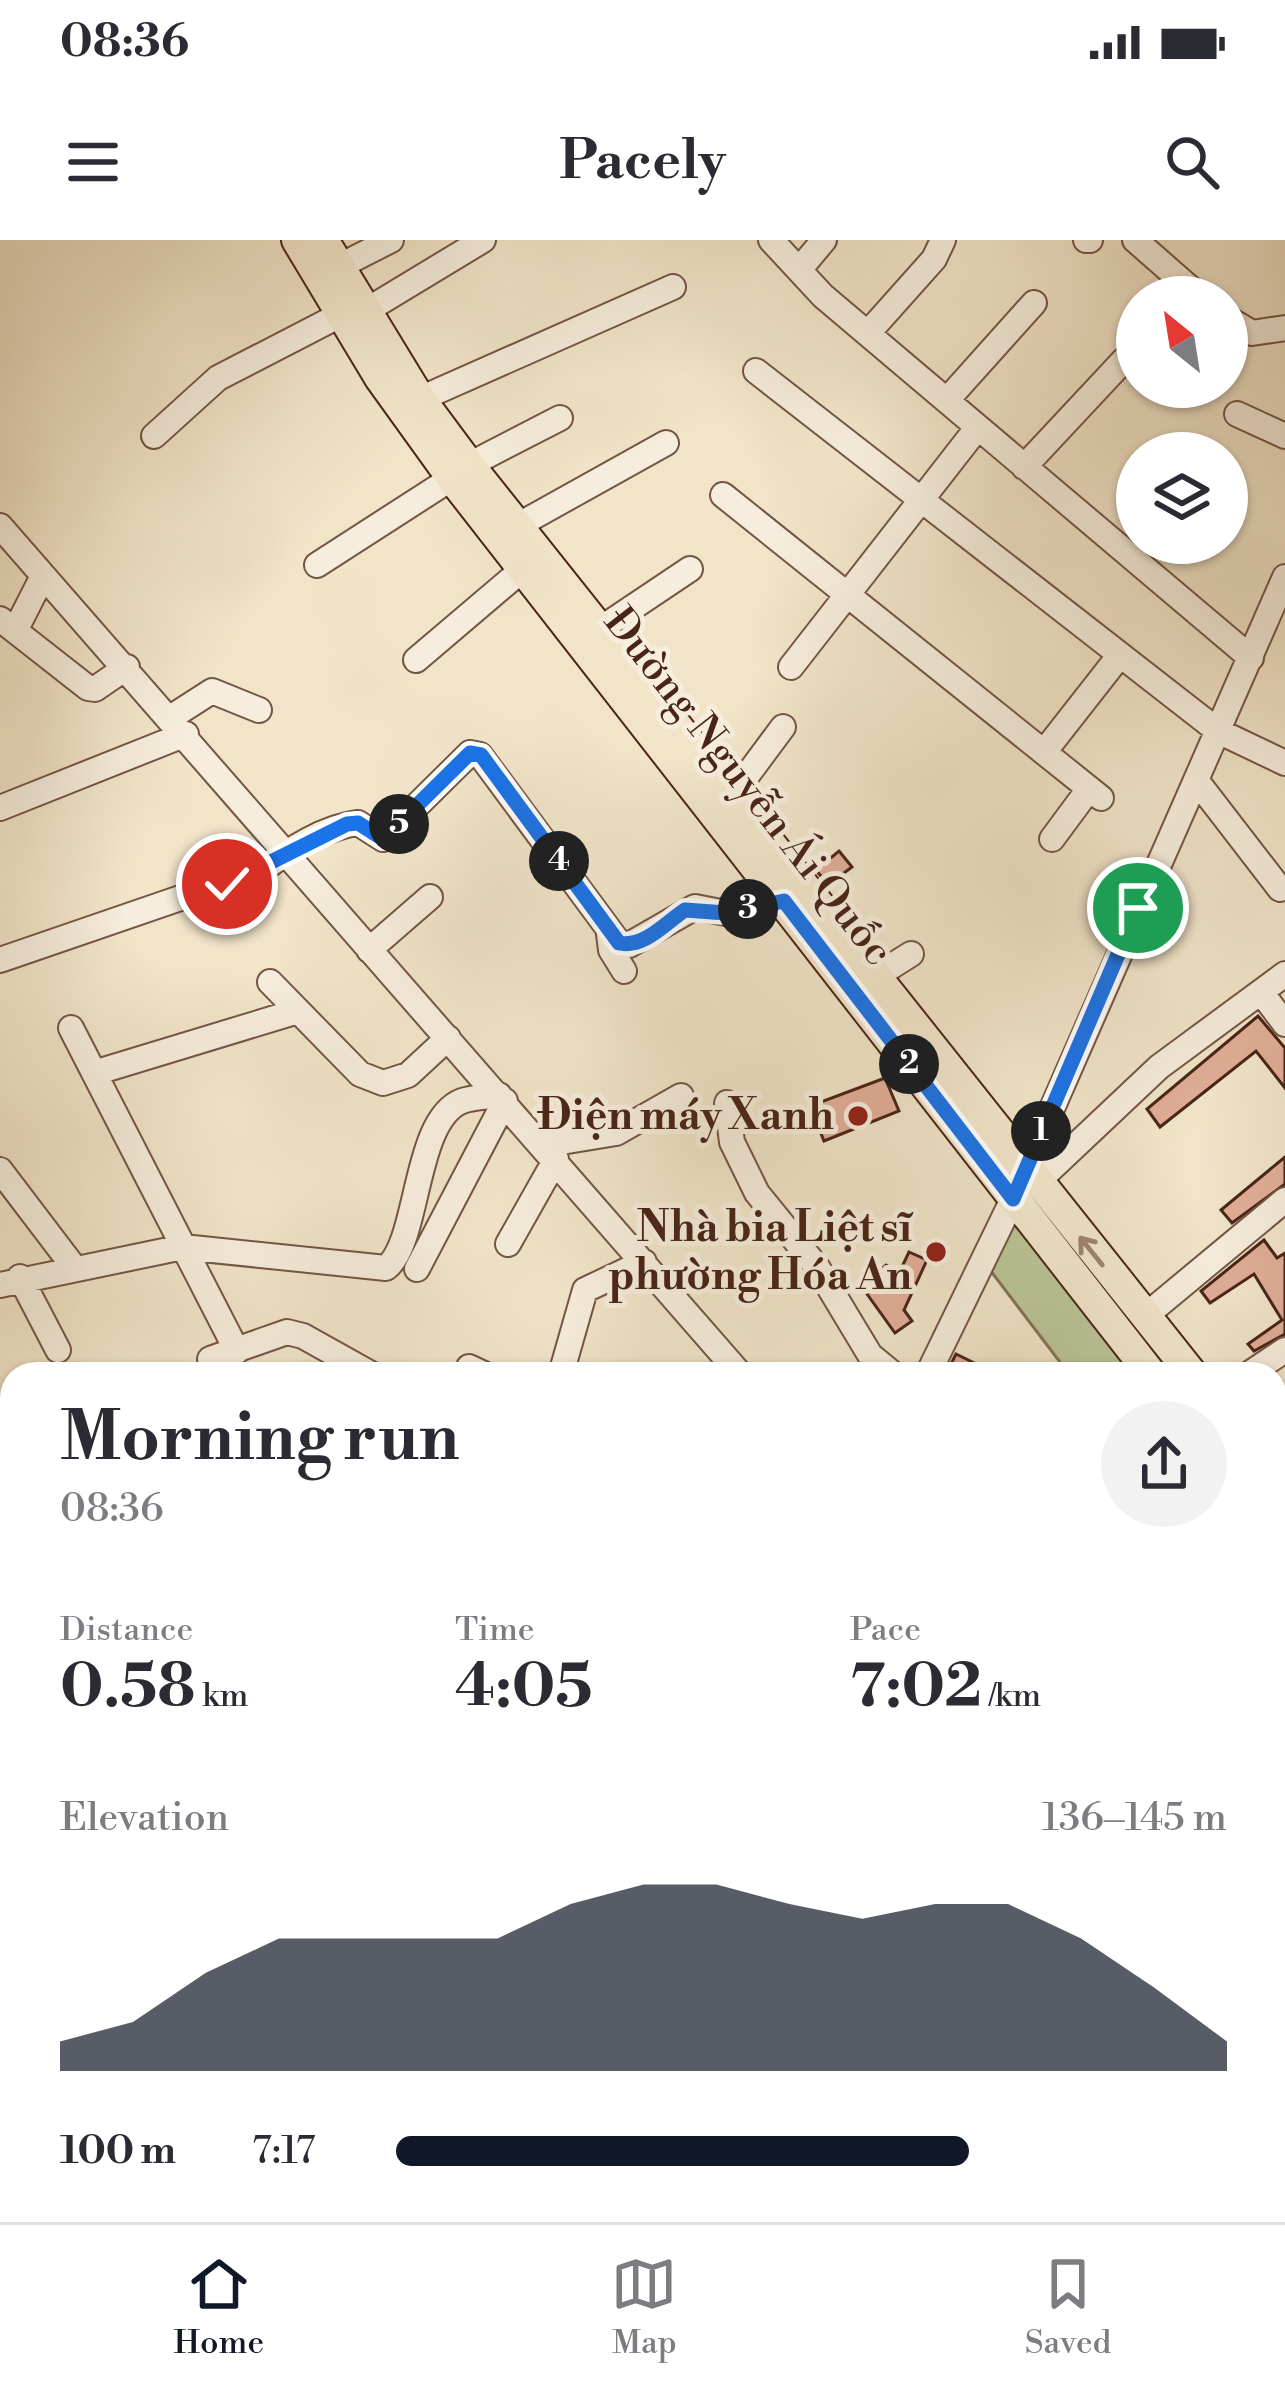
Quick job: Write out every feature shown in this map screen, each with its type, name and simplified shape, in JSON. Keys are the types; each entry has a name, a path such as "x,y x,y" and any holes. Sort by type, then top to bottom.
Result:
{"main road":[{"name":"Đường Nguyễn Ái Quốc","path":"297,240 420,400 460,472 518,526 532,562 599,630 873,978 1024,1184 1142,1362"},
{"name":"Đường Nguyễn Ái Quốc","path":"331,254 352,313 460,472 784,901 1024,1184"},
{"path":"1024,1184 1182,1362"}],"street":[{"path":"331,254 391,240"},
{"path":"154,436 218,378 352,313 483,240"},
{"path":"771,240 868,333 1251,658"},
{"path":"799,270 824,240"},
{"path":"868,333 934,259 944,240"},
{"path":"1135,240 1171,276"},
{"path":"420,400 673,287"},
{"path":"947,400 1034,303"},
{"path":"1248,331 1285,328"},
{"path":"1024,467 1116,369"},
{"path":"756,371 1218,731 1285,763"},
{"path":"1237,414 1285,436"},
{"path":"317,565 460,472 560,418"},
{"path":"790,667 978,428"},
{"path":"518,526 666,443"},
{"path":"723,494 1095,793 1052,839"},
{"path":"0,526 730,1362"},
{"path":"416,660 532,562"},
{"path":"599,630 690,568"},
{"path":"43,576 8,623 88,688 95,689 127,667"},
{"path":"934,1362 1024,1184 1285,577"},
{"path":"1044,752 1120,655"},
{"path":"0,808 178,726 212,691 259,710"},
{"path":"731,797 783,727"},
{"path":"0,960 244,877 347,824 358,823 383,839 470,753 481,755 609,934 629,945 662,929 685,910 726,913 784,901"},
{"path":"1196,780 1280,889"},
{"path":"369,950 430,897"},
{"path":"609,934 610,950 624,970"},
{"path":"873,978 911,954"},
{"path":"1024,1184 1159,1067 1285,974"},
{"path":"269,982 360,1074 383,1083 409,1075 448,1039"},
{"path":"1261,992 1285,1024"},
{"path":"94,1073 298,1011"},
{"path":"71,1028 237,1351"},
{"path":"549,1152 616,1133 681,1096"},
{"path":"58,1350 10,1281 183,1246 386,1268 402,1252 412,1190 450,1109 463,1100 502,1098"},
{"path":"417,1269 502,1098"},
{"path":"727,1103 731,1142 757,1193 817,1267 879,1362"},
{"path":"508,1244 549,1152"},
{"path":"0,1170 73,1266"},
{"path":"1144,1317 1285,1200"},
{"path":"565,1362 585,1290 644,1262"},
{"path":"210,1362 286,1332 303,1336 350,1362"}],"green space":[{"path":"1012,1213 1130,1362 1060,1362 987,1266"}],"building":[{"path":"839,851 852,867 828,885 816,870"},
{"path":"1258,1016 1285,1048 1285,1088 1256,1051 1160,1127 1147,1109"},
{"name":"Điện máy Xanh","path":"885,1078 899,1111 824,1141 810,1106"},
{"path":"1285,1157 1285,1184 1232,1223 1221,1210"},
{"path":"1264,1240 1277,1258 1285,1253 1285,1334 1254,1351 1248,1344 1282,1320 1254,1274 1210,1303 1201,1291"},
{"path":"909,1252 927,1260 904,1310 912,1321 895,1333 862,1287 886,1265 899,1273"}],"place":[{"name":"Điện máy Xanh","path":"858,1116"},
{"name":"Nhà bia Liệt sĩ phường Hóa An","path":"936,1252"}],"route":[{"path":"227,884 347,824 358,823 383,839 470,753 481,755 619,943 629,945 695,907 726,913 784,901 1013,1199 1138,908"}]}
